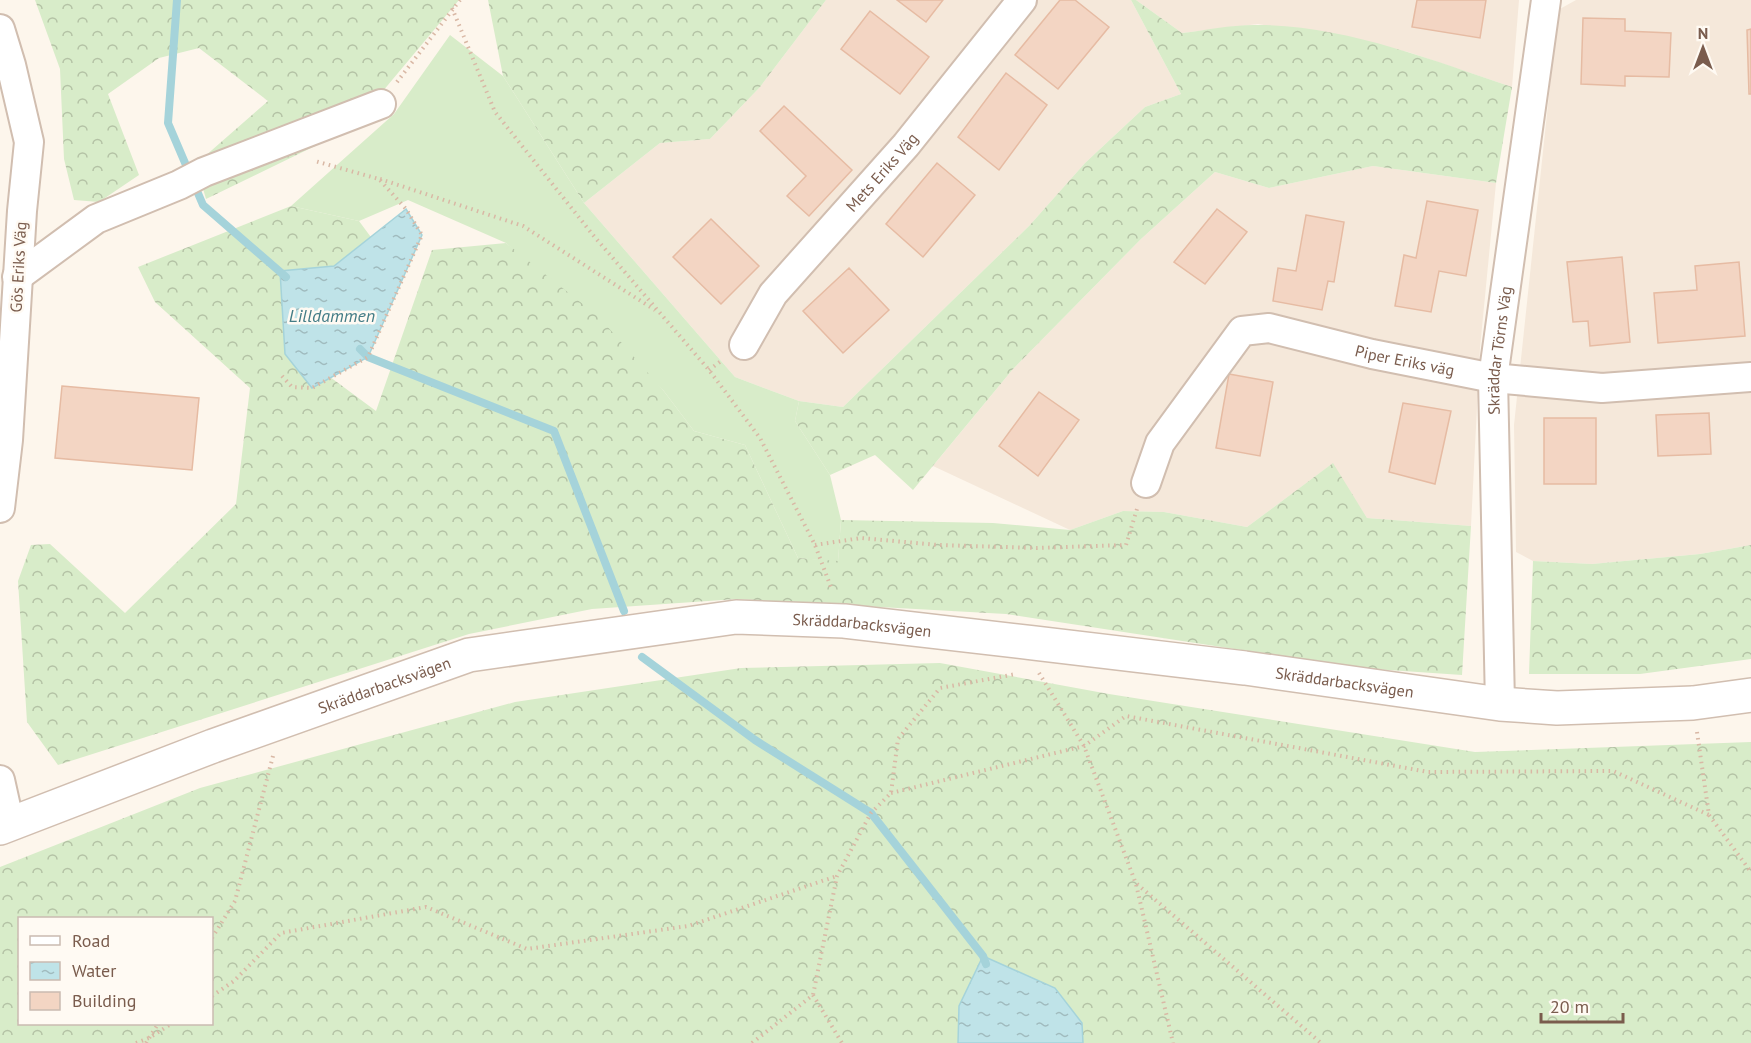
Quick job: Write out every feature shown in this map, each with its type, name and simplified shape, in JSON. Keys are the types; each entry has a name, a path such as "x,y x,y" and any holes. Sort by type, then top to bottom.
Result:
{"street":[{"name":"Mets Eriks Väg","path":"744,345 774,294 906,145 1022,0"},
{"name":"Skräddar Törns Väg","path":"1500,704 1493,378 1546,0"},
{"name":"Gös Eriks Väg","path":"0,29 29,142 11,210 17,278 8,440 0,508"},
{"path":"17,278 96,219 179,185 204,172 381,104"},
{"name":"Piper Eriks väg","path":"1146,483 1160,443 1242,331 1269,328 1372,354 1493,378 1602,388 1751,378"},
{"name":"Skräddarbacksvägen","path":"5,827 213,746 469,655 736,617 843,621 1035,656 1245,668 1500,704 1557,708 1693,703 1751,695"},
{"path":"0,780 5,827"}],"path":[{"path":"381,104 459,0"},
{"path":"452,8 495,112 593,235 708,370 760,438 815,545 843,621"},
{"path":"312,160 379,179 523,226 660,313"},
{"path":"282,376 292,387 312,388 368,357 422,235 405,209 379,179"},
{"path":"815,545 861,538 938,545 1037,548 1126,545 1146,483"},
{"path":"891,793 898,739 940,688 1035,656 1084,746 1136,884 1173,1043"},
{"path":"1693,703 1708,815"},
{"path":"752,1043 813,995 837,876 870,813 891,793 1084,746 1126,716 1428,772 1613,771 1708,815 1751,872"},
{"path":"213,936 235,901 282,722"},
{"path":"213,995 234,981 280,933 426,907 526,950 688,926 837,876"},
{"path":"1136,884 1321,1043"},
{"path":"813,995 842,1043"},
{"path":"146,1043 157,1025"},
{"path":"136,1043 149,1038 168,1025"}],"shaded area":[{"path":"826,0 1131,0 1181,94 1145,107 1085,163 1029,226 843,407 799,401 735,377 584,203 660,143 710,139 760,87"},
{"path":"1136,0 1519,0 1512,87 1408,52 1258,24 1182,33"},
{"path":"1576,0 1751,0 1751,545 1700,554 1592,564 1533,561 1516,552 1514,425 1558,10"},
{"path":"1373,166 1496,183 1480,348 1471,526 1367,518 1332,464 1247,527 1164,512 1123,511 1070,530 933,466 1013,369 1141,239 1215,172 1269,188"}],"green space":[{"path":"35,0 459,0 352,128 206,199 196,164 268,101 199,48 159,58 108,94 139,175 99,202 74,200 64,159 60,69"},
{"path":"488,0 826,0 760,87 710,139 660,143 584,203 503,76"},
{"path":"1131,0 1136,0 1182,33 1250,25 1325,31 1388,46 1512,87 1496,183 1373,166 1269,188 1215,172 1141,239 1013,369 913,490 875,455 830,475 795,421 799,401 843,407 1029,226 1085,163 1145,107 1181,94"},
{"path":"450,35 503,76 584,203 735,377 799,401 795,421 830,475 841,520 838,562 798,558 745,445 694,431 663,390 506,243 408,200 359,221 291,206 394,114"},
{"path":"291,206 359,221 376,244 303,357 376,411 432,250 506,243 599,317 663,390 694,431 745,445 798,558 838,561 841,520 993,523 1070,530 1123,511 1164,512 1247,527 1333,463 1367,518 1471,526 1462,675 1359,668 1006,614 737,599 592,609 469,634 58,765 27,722 18,581 31,545 50,544 125,613 236,504 250,388 155,302 138,267"},
{"path":"1751,545 1751,659 1640,674 1529,674 1533,561 1592,564 1700,554"},
{"path":"940,663 1109,694 1475,752 1751,742 1751,1043 1083,1043 1082,1023 959,1006 958,1043 0,1043 0,867 200,788 515,702 741,668"}],"water":[{"name":"Lilldammen","path":"406,209 422,235 368,357 312,388 285,354 280,271 334,266"},
{"path":"983,956 1055,988 1082,1023 1083,1043 958,1043 959,1006"}],"building":[{"path":"897,0 943,0 926,22"},
{"path":"1060,0 1075,0 1109,27 1058,89 1015,55"},
{"path":"1417,0 1486,0 1480,38 1412,27"},
{"path":"870,11 929,57 900,94 841,49"},
{"path":"1583,18 1625,19 1625,31 1671,33 1669,77 1625,76 1625,86 1581,84"},
{"path":"1751,29 1751,94 1749,94 1747,30"},
{"path":"1006,73 1047,105 999,170 958,137"},
{"path":"784,106 852,170 809,216 787,196 806,176 760,131"},
{"path":"937,163 975,195 923,257 886,224"},
{"path":"1427,201 1478,210 1466,276 1439,271 1431,312 1395,306 1404,255 1416,258"},
{"path":"1217,209 1247,232 1205,284 1174,262"},
{"path":"1306,215 1344,222 1334,282 1328,281 1322,310 1273,301 1278,268 1296,271"},
{"path":"711,219 759,266 721,304 673,257"},
{"path":"1622,257 1630,342 1590,346 1588,321 1573,322 1567,262"},
{"path":"1739,262 1745,336 1658,343 1654,293 1697,290 1695,266"},
{"path":"849,268 889,310 843,353 803,311"},
{"path":"1229,374 1273,382 1260,456 1216,448"},
{"path":"62,386 199,398 192,470 55,458"},
{"path":"1039,392 1079,420 1038,476 999,446"},
{"path":"1403,403 1451,411 1435,484 1389,472"},
{"path":"1709,413 1711,454 1658,456 1656,415"},
{"path":"1544,418 1596,418 1596,484 1544,484"}],"waterway":[{"path":"177,0 168,123 203,205 286,277"},
{"path":"360,349 368,357 554,431 624,611"},
{"path":"642,657 755,740 871,813 983,956 986,964"}]}
